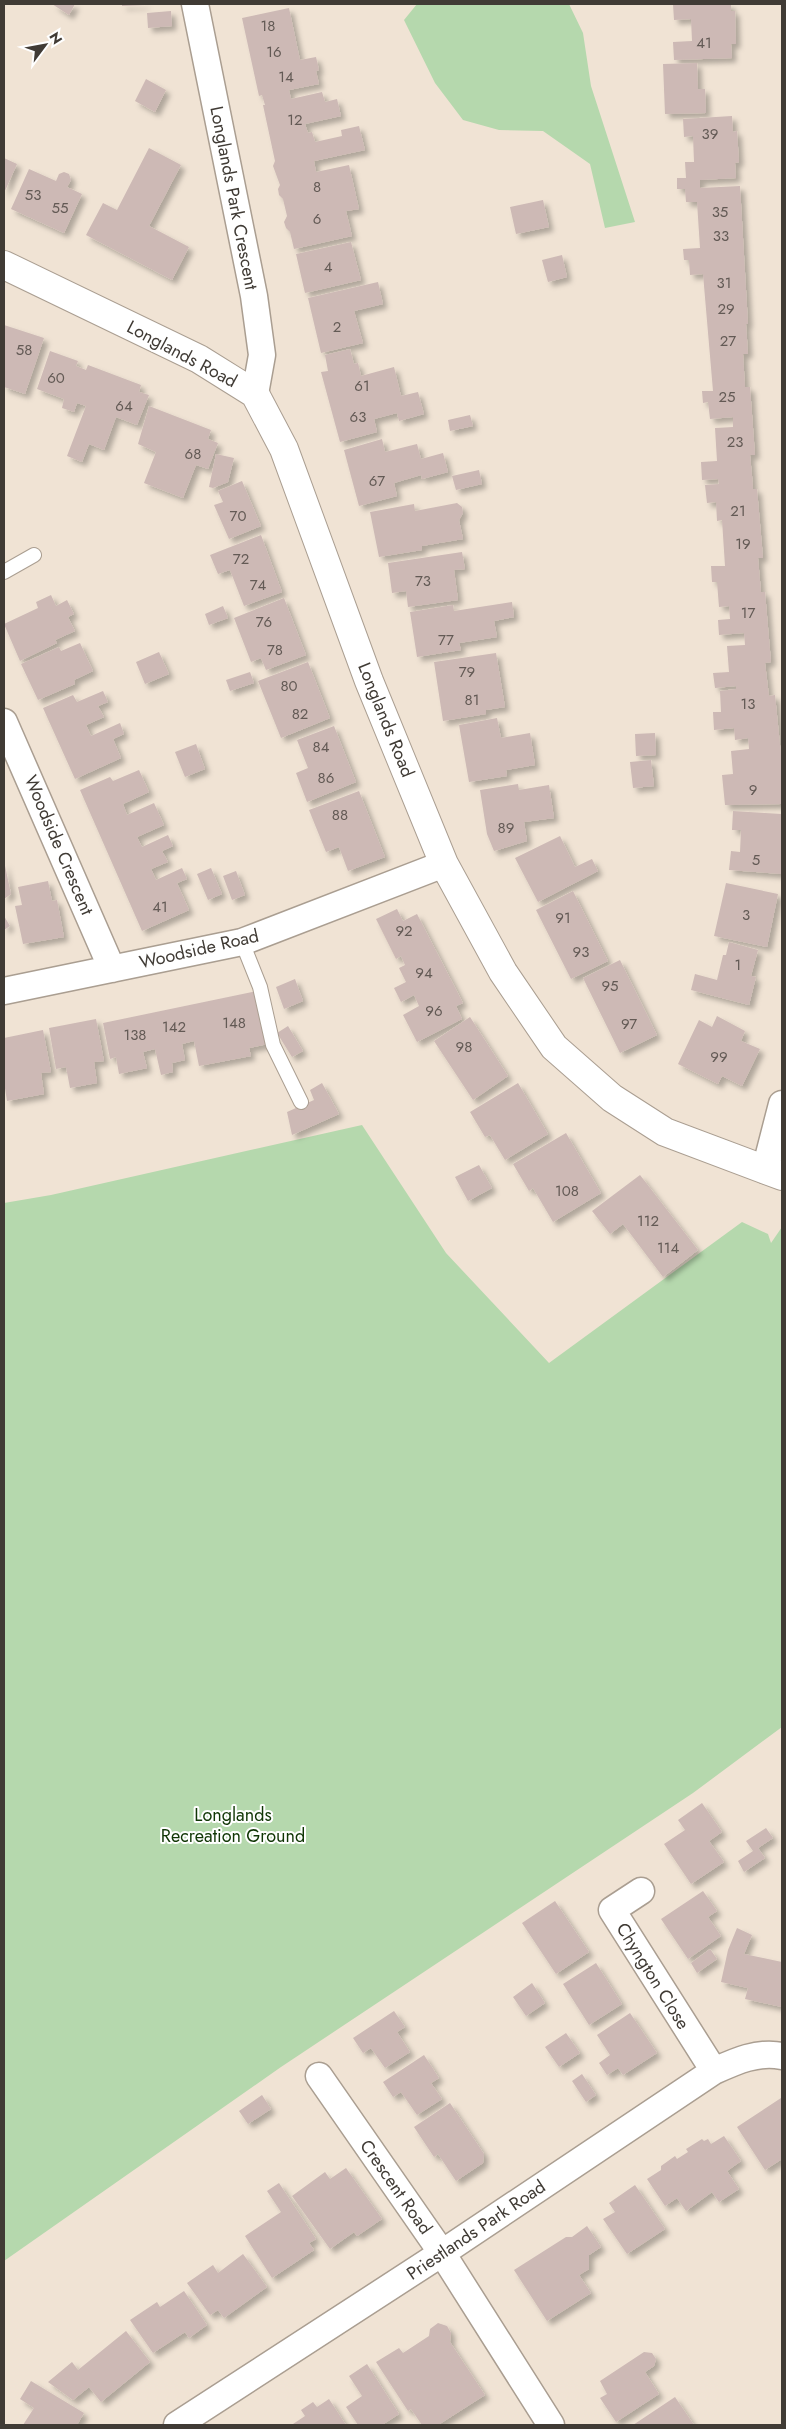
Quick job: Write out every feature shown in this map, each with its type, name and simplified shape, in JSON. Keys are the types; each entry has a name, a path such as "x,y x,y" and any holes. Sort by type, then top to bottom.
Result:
{"street":[{"name":"Longlands Park Crescent","path":"195,4 254,296 262,355 255,394"},
{"name":"Longlands Road","path":"4,265 199,359 255,394 284,449 369,681 444,864 503,972 554,1047 612,1098 665,1132 774,1173"},
{"name":"Woodside Crescent","path":"4,722 112,969"},
{"name":"Woodside Road","path":"4,991 242,942 444,864"},
{"path":"774,1173 782,1104"},
{"name":"Chyngton Close","path":"641,1891 612,1910 714,2071"},
{"name":"Priestlands Park Road","path":"177,2425 442,2253 714,2071 737,2060 753,2056 782,2056"},
{"name":"Crescent Road","path":"319,2076 442,2253 551,2425"}],"lane":[{"path":"4,572 34,555"},
{"path":"242,942 260,986 273,1046 301,1102"}],"green space":[{"path":"417,4 569,4 583,33 591,86 635,222 605,228 590,164 543,131 499,130 463,120 435,83 404,20"},
{"name":"Longlands Recreation Ground","path":"362,1125 446,1253 549,1363 742,1222 768,1234 771,1243 782,1227 782,1727 693,1793 281,2067 4,2261 4,1203 51,1195"}],"building":[{"path":"52,4 75,4 69,15"},
{"path":"122,4 145,4 145,5 122,6"},
{"path":"673,4 731,4 731,11 735,11 736,44 731,44 732,58 674,60 673,42 692,41 691,19 674,20"},
{"path":"289,8 300,60 316,57 319,70 316,71 319,84 289,90 291,99 322,92 325,102 337,99 341,116 305,124 308,133 312,132 315,142 342,136 341,130 359,126 365,150 314,161 316,172 349,165 359,209 346,211 352,236 294,249 290,232 284,222 287,216 283,199 279,195 278,189 280,185 273,166 275,161 263,105 265,105 262,95 259,96 242,18"},
{"path":"171,11 172,26 148,28 147,13"},
{"path":"697,63 698,89 705,89 706,113 665,114 663,64"},
{"path":"146,79 166,90 155,112 135,101"},
{"path":"732,116 733,132 737,131 739,162 735,163 736,178 700,180 700,188 740,186 748,324 746,324 748,354 743,354 745,387 750,387 755,455 750,455 753,489 757,489 763,558 758,558 761,592 765,592 771,662 765,663 769,696 775,695 782,765 782,804 725,805 722,775 733,774 731,751 749,749 748,738 735,740 734,728 714,730 713,712 721,712 720,691 736,689 736,686 715,688 713,673 729,672 727,646 745,645 744,633 719,635 718,620 730,619 729,606 719,607 717,582 712,582 711,566 725,566 722,520 717,521 716,502 707,503 705,485 719,484 718,479 702,480 701,462 717,461 715,428 733,427 733,417 710,419 708,402 703,403 702,391 713,391 703,274 690,275 689,260 684,260 683,249 700,248 697,202 686,202 685,189 677,189 677,178 686,178 685,162 694,162 693,136 684,137 683,119"},
{"path":"149,148 181,165 149,226 189,247 172,280 86,235 103,203 117,210"},
{"path":"4,158 17,164 4,193"},
{"path":"29,169 56,181 59,174 64,172 69,174 71,180 67,187 82,194 64,233 11,209"},
{"path":"543,200 549,227 516,234 510,207"},
{"path":"351,242 361,280 305,293 296,254"},
{"path":"562,255 567,277 548,282 542,260"},
{"path":"378,282 383,304 354,311 363,343 321,353 308,298"},
{"path":"4,325 44,338 25,394 4,387"},
{"path":"350,349 354,364 358,363 361,376 394,367 401,396 418,392 424,414 399,421 397,413 374,419 377,432 340,442 321,372 328,371 325,355"},
{"path":"50,351 78,361 76,366 86,370 88,365 141,385 139,392 149,395 137,425 116,417 104,450 89,444 82,462 67,456 86,406 77,403 74,412 62,408 64,399 37,389"},
{"path":"149,406 211,430 208,439 218,443 208,469 196,465 183,498 144,483 156,452 138,444"},
{"path":"470,415 473,426 450,431 448,420"},
{"path":"382,439 385,452 417,444 421,459 443,453 448,472 422,479 421,475 394,483 397,496 359,506 344,450"},
{"path":"216,454 234,458 228,482 213,488 209,487"},
{"path":"479,470 482,484 456,490 452,476"},
{"path":"242,481 261,526 229,539 214,505 223,502 218,491"},
{"path":"457,503 462,507 463,513 459,520 463,539 422,546 422,550 379,557 370,512 414,504 415,511"},
{"path":"261,535 282,592 244,606 230,570 218,574 210,555"},
{"path":"462,552 465,569 454,570 458,600 408,607 406,591 392,593 388,563"},
{"path":"51,595 56,606 67,600 74,614 68,617 75,631 55,640 57,643 20,661 4,624 38,608 36,602"},
{"path":"284,598 306,655 266,670 261,658 251,662 234,618"},
{"path":"512,602 514,617 494,621 497,637 459,643 461,650 417,657 410,612 453,605 454,611"},
{"path":"223,606 228,618 209,625 205,614"},
{"path":"80,643 93,671 74,680 75,684 38,700 21,664 59,647 61,651"},
{"path":"159,652 169,674 145,684 136,662"},
{"path":"496,653 505,707 486,710 486,714 443,721 434,662"},
{"path":"308,662 330,718 281,738 258,681"},
{"path":"250,672 254,683 230,691 226,680"},
{"path":"103,691 108,702 98,706 104,717 86,725 91,736 120,723 124,734 113,739 121,758 75,779 43,708 73,695 77,702"},
{"path":"497,718 501,738 530,733 535,765 506,770 507,776 469,782 459,725"},
{"path":"334,726 356,782 307,802 296,773 308,768 297,740"},
{"path":"655,733 656,755 636,756 635,734"},
{"path":"196,744 205,769 185,777 175,752"},
{"path":"651,760 654,786 633,788 630,762"},
{"path":"139,770 149,792 123,804 127,815 154,803 164,825 137,837 142,847 168,835 173,846 162,851 168,862 151,869 156,880 182,868 187,879 177,883 189,910 142,931 80,790 110,777 113,781"},
{"path":"518,784 519,790 549,785 554,818 524,822 527,841 494,851 487,834 480,790"},
{"path":"359,791 385,857 348,871 339,847 326,852 309,810"},
{"path":"733,811 782,814 782,874 729,870 731,851 740,852 741,830 732,830"},
{"path":"560,836 575,867 592,859 598,871 538,902 515,858"},
{"path":"4,861 11,894 4,899"},
{"path":"211,868 222,894 208,900 197,874"},
{"path":"236,871 245,895 232,900 223,876"},
{"path":"48,881 52,901 57,900 64,937 23,944 15,906 22,905 18,887"},
{"path":"726,883 778,894 767,947 714,936"},
{"path":"573,891 608,961 571,979 536,910"},
{"path":"397,909 403,921 417,914 463,1003 456,1006 462,1019 417,1042 403,1015 419,1006 414,995 401,1002 394,988 406,982 399,968 405,965 401,956 396,959 376,919"},
{"path":"4,916 10,926 4,930"},
{"path":"729,942 758,950 751,976 756,977 749,1005 691,990 695,974 717,980 723,955 726,955"},
{"path":"620,960 657,1035 620,1053 583,978"},
{"path":"295,979 303,1001 284,1009 276,987"},
{"path":"257,991 268,1044 249,1048 251,1056 199,1066 194,1041 182,1044 185,1060 172,1063 173,1072 161,1075 155,1049 143,1052 147,1068 119,1074 116,1057 110,1059 103,1023"},
{"path":"717,1016 745,1031 741,1041 760,1049 742,1086 722,1076 718,1084 678,1064 699,1020 712,1027"},
{"path":"470,1017 508,1076 473,1100 434,1041"},
{"path":"96,1019 104,1061 94,1062 97,1083 70,1088 66,1067 56,1069 49,1028"},
{"path":"288,1026 303,1051 292,1057 277,1033"},
{"path":"43,1030 51,1072 41,1073 44,1094 7,1101 4,1082 4,1038"},
{"path":"322,1083 339,1114 292,1135 287,1112 314,1100 310,1090"},
{"path":"518,1083 548,1134 505,1160 490,1135 485,1137 470,1112"},
{"path":"566,1133 601,1193 553,1222 533,1188 529,1191 513,1164"},
{"path":"479,1165 492,1188 468,1201 455,1177"},
{"path":"640,1175 698,1250 663,1277 623,1224 610,1234 592,1211"},
{"path":"702,1803 722,1832 709,1841 724,1862 691,1884 664,1844 685,1830 678,1820"},
{"path":"766,1828 773,1838 758,1848 765,1858 744,1872 738,1861 753,1851 746,1841"},
{"path":"703,1891 717,1911 708,1917 721,1936 688,1959 661,1919"},
{"path":"555,1901 589,1952 556,1974 522,1923"},
{"path":"737,1928 752,1935 744,1954 782,1962 782,2007 745,1999 748,1988 721,1982 728,1950"},
{"path":"710,1949 717,1959 697,1973 691,1963"},
{"path":"596,1963 622,2004 589,2025 563,1984"},
{"path":"532,1983 545,2003 526,2016 513,1997"},
{"path":"394,2011 405,2027 397,2032 410,2052 385,2068 371,2048 363,2053 353,2038"},
{"path":"630,2013 657,2053 623,2075 618,2068 607,2075 599,2063 610,2055 597,2035"},
{"path":"566,2033 580,2053 559,2067 545,2047"},
{"path":"424,2055 439,2078 431,2083 442,2099 417,2115 401,2092 393,2097 383,2082"},
{"path":"582,2074 596,2095 586,2102 572,2081"},
{"path":"262,2095 271,2109 248,2124 239,2111"},
{"path":"781,2098 782,2159 765,2170 737,2127"},
{"path":"450,2103 484,2154 483,2163 456,2181 438,2154 434,2157 414,2127"},
{"path":"724,2136 741,2161 727,2171 739,2189 719,2202 712,2192 686,2211 677,2198 665,2206 647,2179 661,2170 661,2166 675,2156 677,2159 688,2152 686,2149 702,2139 704,2141 708,2139 711,2144"},
{"path":"346,2168 382,2219 357,2236 354,2232 330,2249 292,2196 325,2172 330,2179"},
{"path":"279,2183 316,2239 309,2243 314,2250 272,2278 245,2236 281,2212 267,2191"},
{"path":"635,2185 665,2229 627,2254 603,2219 615,2212 609,2203"},
{"path":"587,2226 601,2247 589,2255 589,2269 579,2275 591,2293 547,2321 514,2270 566,2237 572,2237"},
{"path":"243,2254 267,2287 224,2318 218,2310 210,2315 187,2283 213,2265 218,2273"},
{"path":"184,2291 207,2325 189,2338 185,2332 153,2353 130,2320 157,2302 160,2307"},
{"path":"438,2323 447,2326 451,2333 450,2342 485,2395 438,2425 422,2425 411,2409 408,2411 376,2362 399,2348 403,2353 429,2336 430,2329"},
{"path":"126,2331 150,2362 101,2402 89,2387 73,2400 48,2382 72,2362 78,2370"},
{"path":"644,2352 652,2353 656,2359 654,2366 645,2372 659,2394 616,2422 600,2398 607,2394 600,2381"},
{"path":"367,2364 399,2414 382,2425 358,2425 346,2407 362,2396 349,2376"},
{"path":"31,2381 84,2413 77,2425 23,2425 34,2408 20,2399"},
{"path":"675,2397 694,2425 633,2425"},
{"path":"329,2399 346,2425 293,2424 305,2416 301,2410 313,2402 317,2407"}]}
